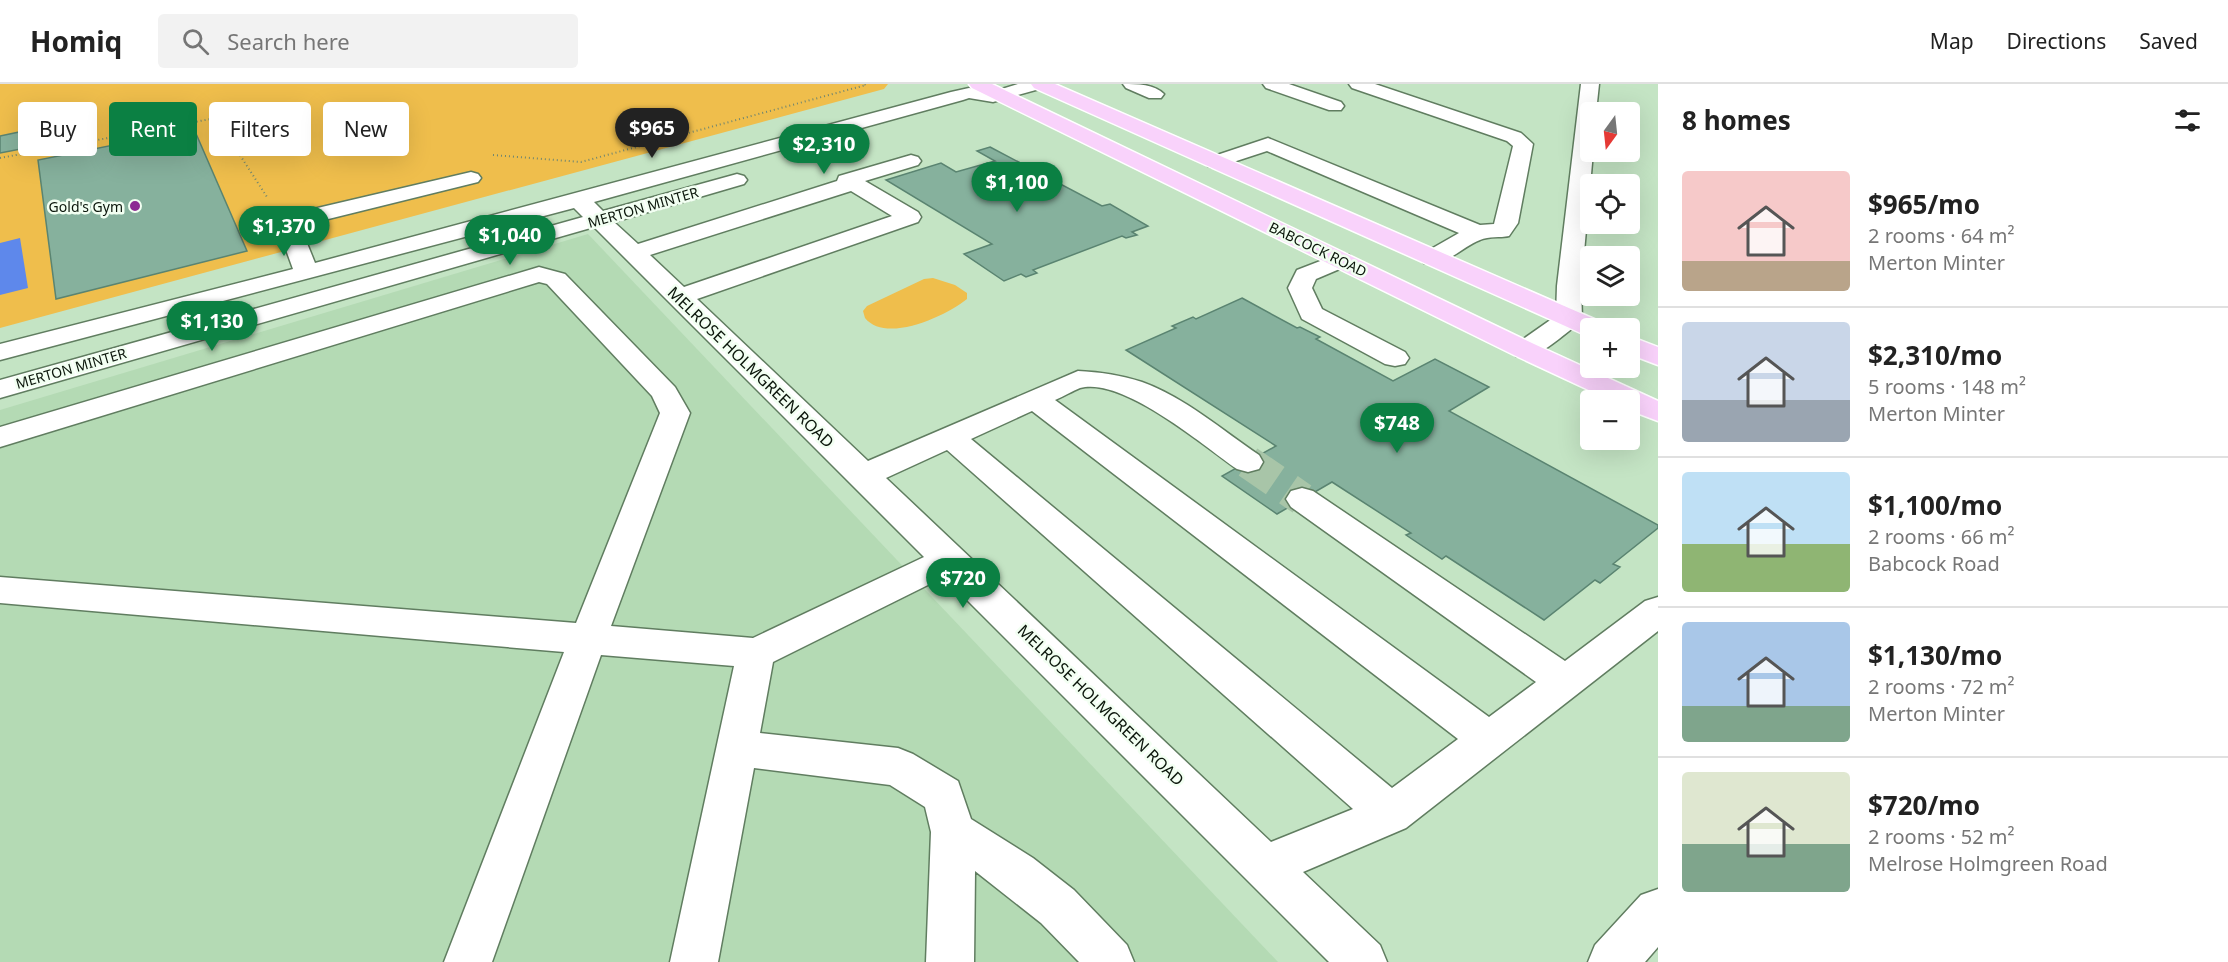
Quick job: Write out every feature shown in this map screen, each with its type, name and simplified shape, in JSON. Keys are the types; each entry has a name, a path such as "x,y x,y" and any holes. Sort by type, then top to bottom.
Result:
{"main road":[{"path":"1038,84 1580,323"},
{"name":"BABCOCK ROAD","path":"991,92 1658,412"},
{"path":"1640,349 1658,357"}],"street":[{"path":"970,115 998,107 991,92 1038,84"},
{"path":"1132,84 1155,94"},
{"path":"1272,84 1335,106"},
{"path":"1215,162 1268,144 1477,232 1501,231 1507,223 1523,144 1514,137 1358,84"},
{"path":"1525,350 1569,319 1569,286 1590,84"},
{"name":"MERTON MINTER","path":"0,388 957,96 991,92"},
{"path":"679,297 910,217 846,180 911,161 889,149"},
{"name":"MERTON MINTER","path":"0,352 307,273 588,209 759,174"},
{"path":"307,273 287,222 471,178"},
{"path":"633,253 853,183"},
{"name":"MELROSE HOLMGREEN ROAD","path":"588,209 951,559 1363,962"},
{"path":"1432,258 1477,232"},
{"path":"1341,260 1306,275 1300,288 1304,302 1311,314 1395,358"},
{"path":"0,437 539,274 556,279 665,393 675,413 468,962"},
{"path":"863,476 1078,379 1102,381 1132,388 1165,404 1248,462"},
{"path":"1035,399 1489,740"},
{"path":"950,437 1391,814"},
{"path":"1302,499 1566,682"},
{"path":"0,590 756,652 951,559"},
{"path":"1266,866 1391,814 1658,611"},
{"path":"694,962 756,652"},
{"path":"737,748 898,767 944,795 953,832 950,962"},
{"path":"953,832 995,856 1091,936 1110,962"},
{"path":"1612,962 1658,912"}],"path":[{"path":"491,155 581,162 866,85 864,84"},
{"path":"0,158 216,118 269,200"}],"shaded area":[{"path":"0,84 888,84 884,89 0,328"},
{"path":"588,234 1278,962 0,962 0,410"},
{"path":"933,278 955,285 967,293 967,299 945,313 916,325 901,328 875,325 865,318 863,311 867,306 924,279"}],"water":[{"path":"20,238 28,288 0,295 0,243"}],"building":[{"path":"18,132 18,150 0,153 0,136"},
{"name":"Gold's Gym","path":"197,136 247,251 56,299 38,160 58,156 97,156 97,148 109,146 109,156 197,156"},
{"path":"990,147 1102,206 1110,204 1148,226 1132,232 1137,235 1126,238 1122,236 1033,270 1037,273 1026,277 1021,274 1004,281 964,254 992,244 886,180 941,163 956,172 995,161 977,151"},
{"path":"1242,298 1297,328 1300,327 1320,337 1316,339 1393,381 1435,359 1489,387 1449,411 1658,525 1658,528 1613,564 1620,567 1600,583 1595,580 1544,620 1446,556 1442,559 1406,535 1411,533 1332,482 1277,514 1222,476 1276,446 1126,350 1176,328 1172,326 1193,317 1196,319"}],"tunnel":[{"path":"1248,462 1302,499"}],"place":[{"name":"Gold's Gym","path":"135,206"}]}
